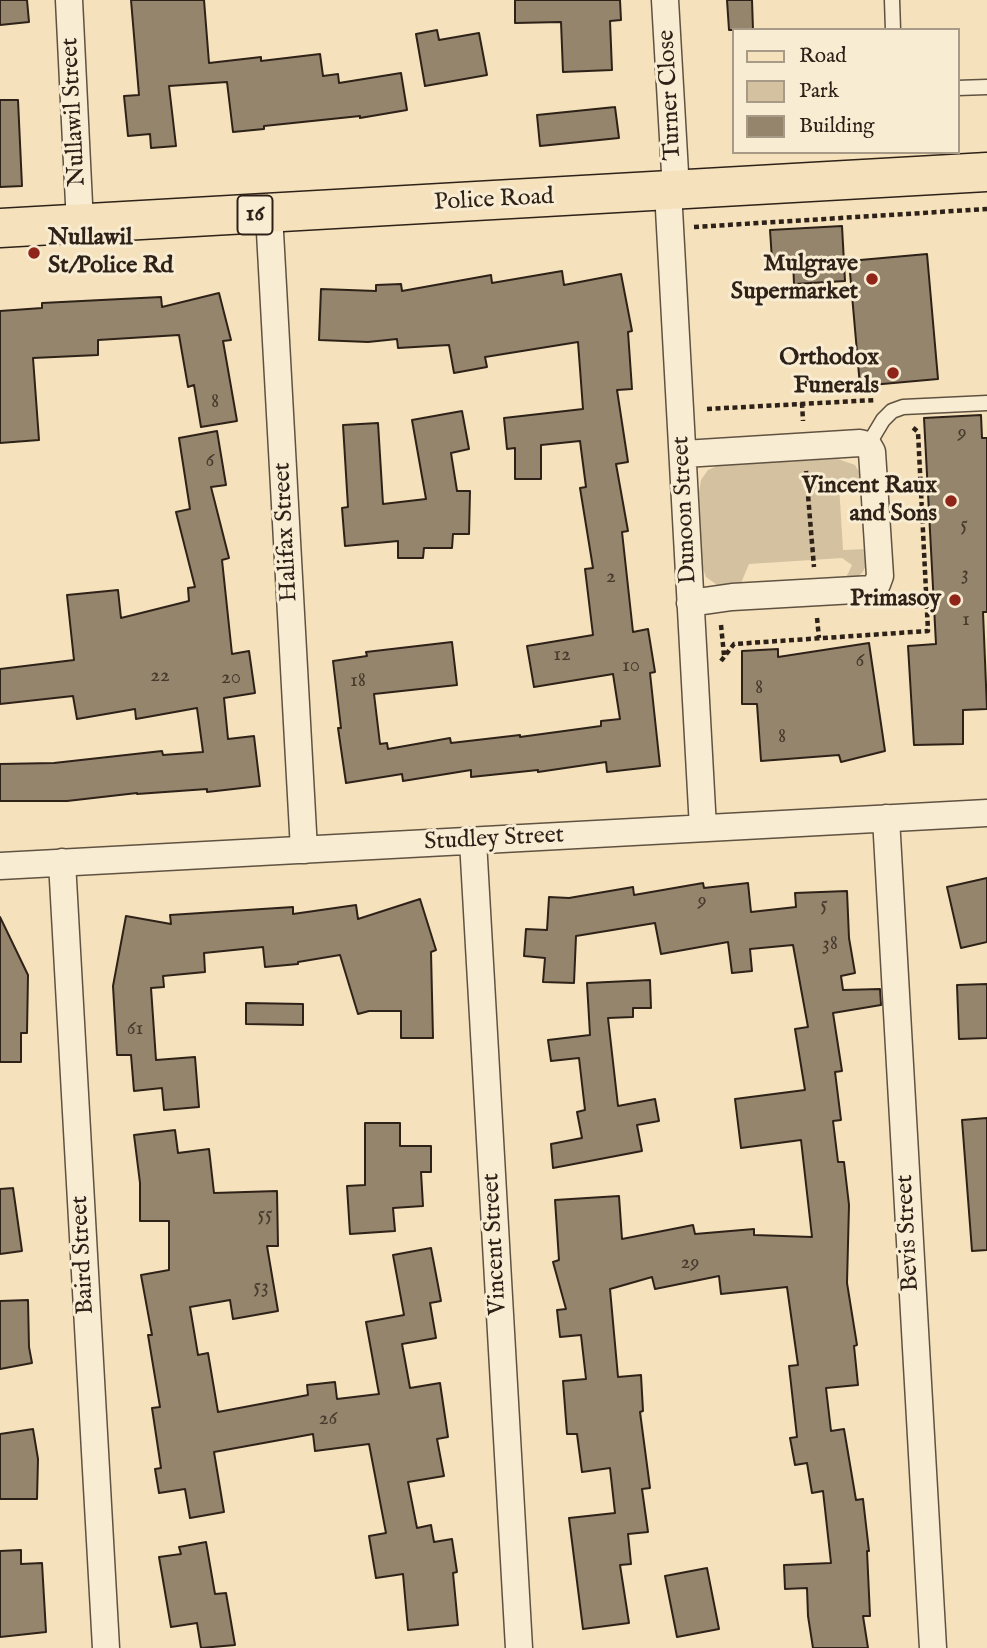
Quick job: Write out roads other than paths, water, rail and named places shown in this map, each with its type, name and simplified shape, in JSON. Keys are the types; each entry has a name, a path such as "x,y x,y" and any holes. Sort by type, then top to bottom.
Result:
{"main road":[{"name":"Police Road","path":"0,228 987,172"}],"street":[{"name":"Nullawil Street","path":"69,0 80,224"},
{"name":"Turner Close","path":"665,0 672,191"},
{"name":"Dunoon Street","path":"672,191 696,453 690,603 703,828"},
{"name":"Halifax Street","path":"268,214 304,850"},
{"path":"690,603 719,601 732,597 872,589 880,576 875,482 872,452 868,445 860,443 696,453"},
{"name":"Studley Street","path":"0,866 987,813"},
{"name":"Bevis Street","path":"886,818 933,1648"},
{"name":"Vincent Street","path":"473,841 519,1648"},
{"name":"Baird Street","path":"62,862 106,1648"}],"lane":[{"path":"892,0 893,28"},
{"path":"959,88 987,87"},
{"path":"868,445 883,420 892,411 903,407 987,403"}],"place":[{"name":"Nullawil St/Police Rd","path":"34,253"},
{"name":"Mulgrave Supermarket","path":"872,279"},
{"name":"Orthodox Funerals","path":"893,373"},
{"name":"Vincent Raux and Sons","path":"951,501"},
{"name":"Primasoy","path":"955,600"}]}
